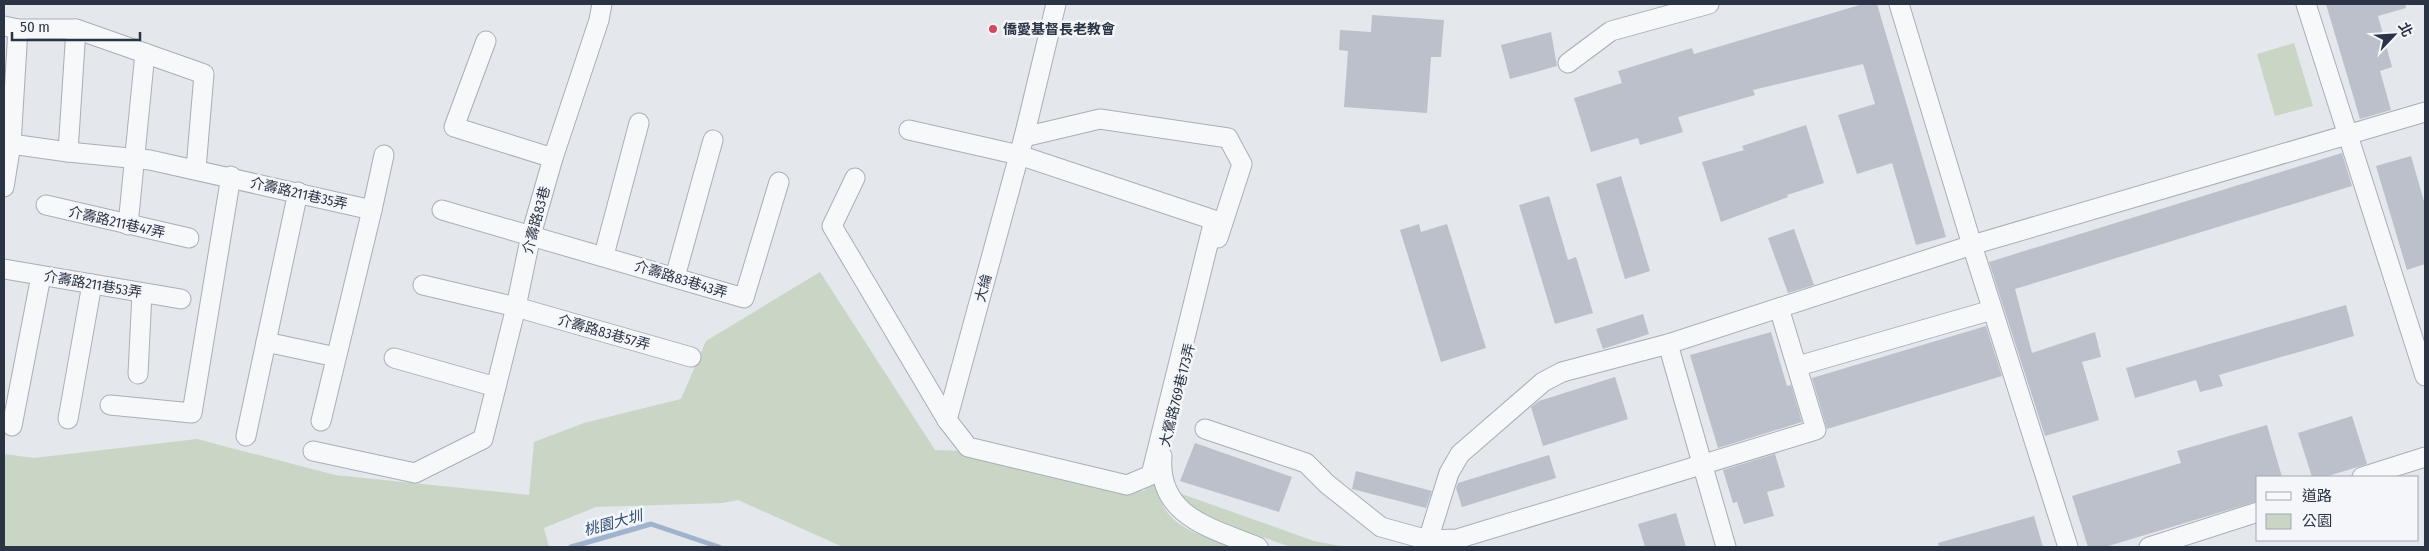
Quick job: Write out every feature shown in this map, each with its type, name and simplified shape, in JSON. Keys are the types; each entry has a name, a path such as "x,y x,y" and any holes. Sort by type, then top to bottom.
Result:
{"street":[{"name":"介壽路83巷","path":"313,451 415,473 483,439 516,307 531,235 553,158 599,20 602,4"},
{"name":"大綸","path":"947,420 1024,137 1056,4"},
{"path":"1568,63 1611,32 1709,4"},
{"path":"1899,4 1992,310 2068,547"},
{"path":"2306,4 2425,376"},
{"path":"4,187 11,144 11,28 76,29 204,74 196,170"},
{"path":"68,152 76,29"},
{"path":"486,41 454,127 553,158"},
{"path":"128,225 145,53"},
{"path":"1428,544 1448,473 1460,454 1542,382 1562,372 1668,344 1972,245 2425,112"},
{"name":"大鶯路769巷173弄","path":"1024,137 1100,119 1228,138 1242,164 1222,223 1163,445 1161,471 1164,488 1177,507 1193,520 1258,547"},
{"path":"604,256 639,123"},
{"path":"855,178 832,226 947,420 968,447 1127,485 1151,475 1214,220 1019,155 908,130"},
{"path":"674,277 713,140"},
{"name":"介壽路211巷35弄","path":"11,144 68,152 134,158 230,176 372,210"},
{"path":"320,421 384,155"},
{"path":"110,405 192,413 230,176"},
{"name":"介壽路83巷43弄","path":"442,210 744,298 780,182"},
{"path":"246,436 298,192"},
{"name":"介壽路211巷47弄","path":"46,205 189,238"},
{"name":"介壽路211巷53弄","path":"4,269 181,299"},
{"path":"12,426 41,276"},
{"path":"68,419 92,284"},
{"name":"介壽路83巷57弄","path":"423,285 516,307 691,357"},
{"path":"138,374 142,293"},
{"path":"1205,429 1306,463 1327,484 1381,527 1428,544 1457,538 1816,430 1798,366 1778,308"},
{"path":"1798,366 1992,310"},
{"path":"266,342 336,357"},
{"path":"1668,344 1726,547"},
{"path":"394,358 496,386"},
{"path":"2365,476 2425,457"},
{"path":"2149,547 2256,513"}],"green space":[{"path":"2294,43 2313,106 2275,116 2257,54"},
{"path":"820,272 935,450 962,451 1144,491 1152,481 1157,483 1165,510 1173,519 1195,533 1234,547 843,547 738,500 723,503 596,507 544,528 549,547 4,547 4,454 34,458 197,439 335,475 529,495 534,442 584,423 681,399 706,341"},
{"path":"1179,493 1314,541 1346,547 1291,547 1197,514"}],"building":[{"path":"1863,4 1877,4 1946,237 1916,245 1892,163 1857,174 1838,115 1875,104 1863,64 1753,90 1755,95 1678,117 1683,132 1640,145 1638,138 1591,152 1574,98 1622,83 1618,71 1692,48 1694,54"},
{"path":"2326,4 2405,4 2406,8 2378,16 2392,67 2380,71 2391,110 2360,119"},
{"path":"1372,15 1444,20 1441,57 1431,57 1427,113 1344,107 1348,51 1339,50 1340,30 1371,32"},
{"path":"1551,32 1557,66 1510,79 1501,45"},
{"path":"1806,125 1824,183 1787,195 1788,197 1721,222 1702,162 1744,150 1742,146"},
{"path":"2342,153 2352,186 2015,289 2032,353 2095,332 2101,357 2082,362 2099,420 2045,436 1989,262"},
{"path":"2411,156 2425,205 2425,264 2407,270 2376,166"},
{"path":"1621,176 1650,271 1625,279 1596,184"},
{"path":"1549,196 1568,260 1576,257 1593,313 1555,324 1519,205"},
{"path":"1419,224 1421,232 1447,224 1486,348 1441,362 1400,230"},
{"path":"1794,229 1814,285 1788,293 1768,238"},
{"path":"2346,305 2354,336 2219,375 2223,386 2200,392 2196,380 2135,398 2126,368"},
{"path":"1643,314 1649,334 1603,349 1596,329"},
{"path":"1986,326 2002,376 1827,429 1812,378"},
{"path":"1771,332 1787,386 1791,385 1802,422 1718,448 1690,355"},
{"path":"1615,377 1628,419 1543,446 1531,407 1539,401"},
{"path":"2352,416 2367,464 2328,476 2312,476 2298,433"},
{"path":"2267,425 2282,476 2256,476 2256,502 2105,547 2088,547 2072,496 2181,463 2177,451"},
{"path":"1195,443 1292,477 1279,512 1180,481"},
{"path":"1775,454 1785,487 1767,492 1774,516 1744,524 1737,502 1733,503 1723,470"},
{"path":"1549,455 1556,478 1462,507 1456,488 1458,483"},
{"path":"1356,471 1432,491 1426,508 1352,489"},
{"path":"1676,513 1686,547 1645,547 1638,524"},
{"path":"2034,516 2043,547 1939,547 1938,543"}],"waterway":[{"name":"桃園大圳","path":"571,547 651,524 719,547"}],"place":[{"name":"僑愛基督長老教會","path":"993,29"}]}
